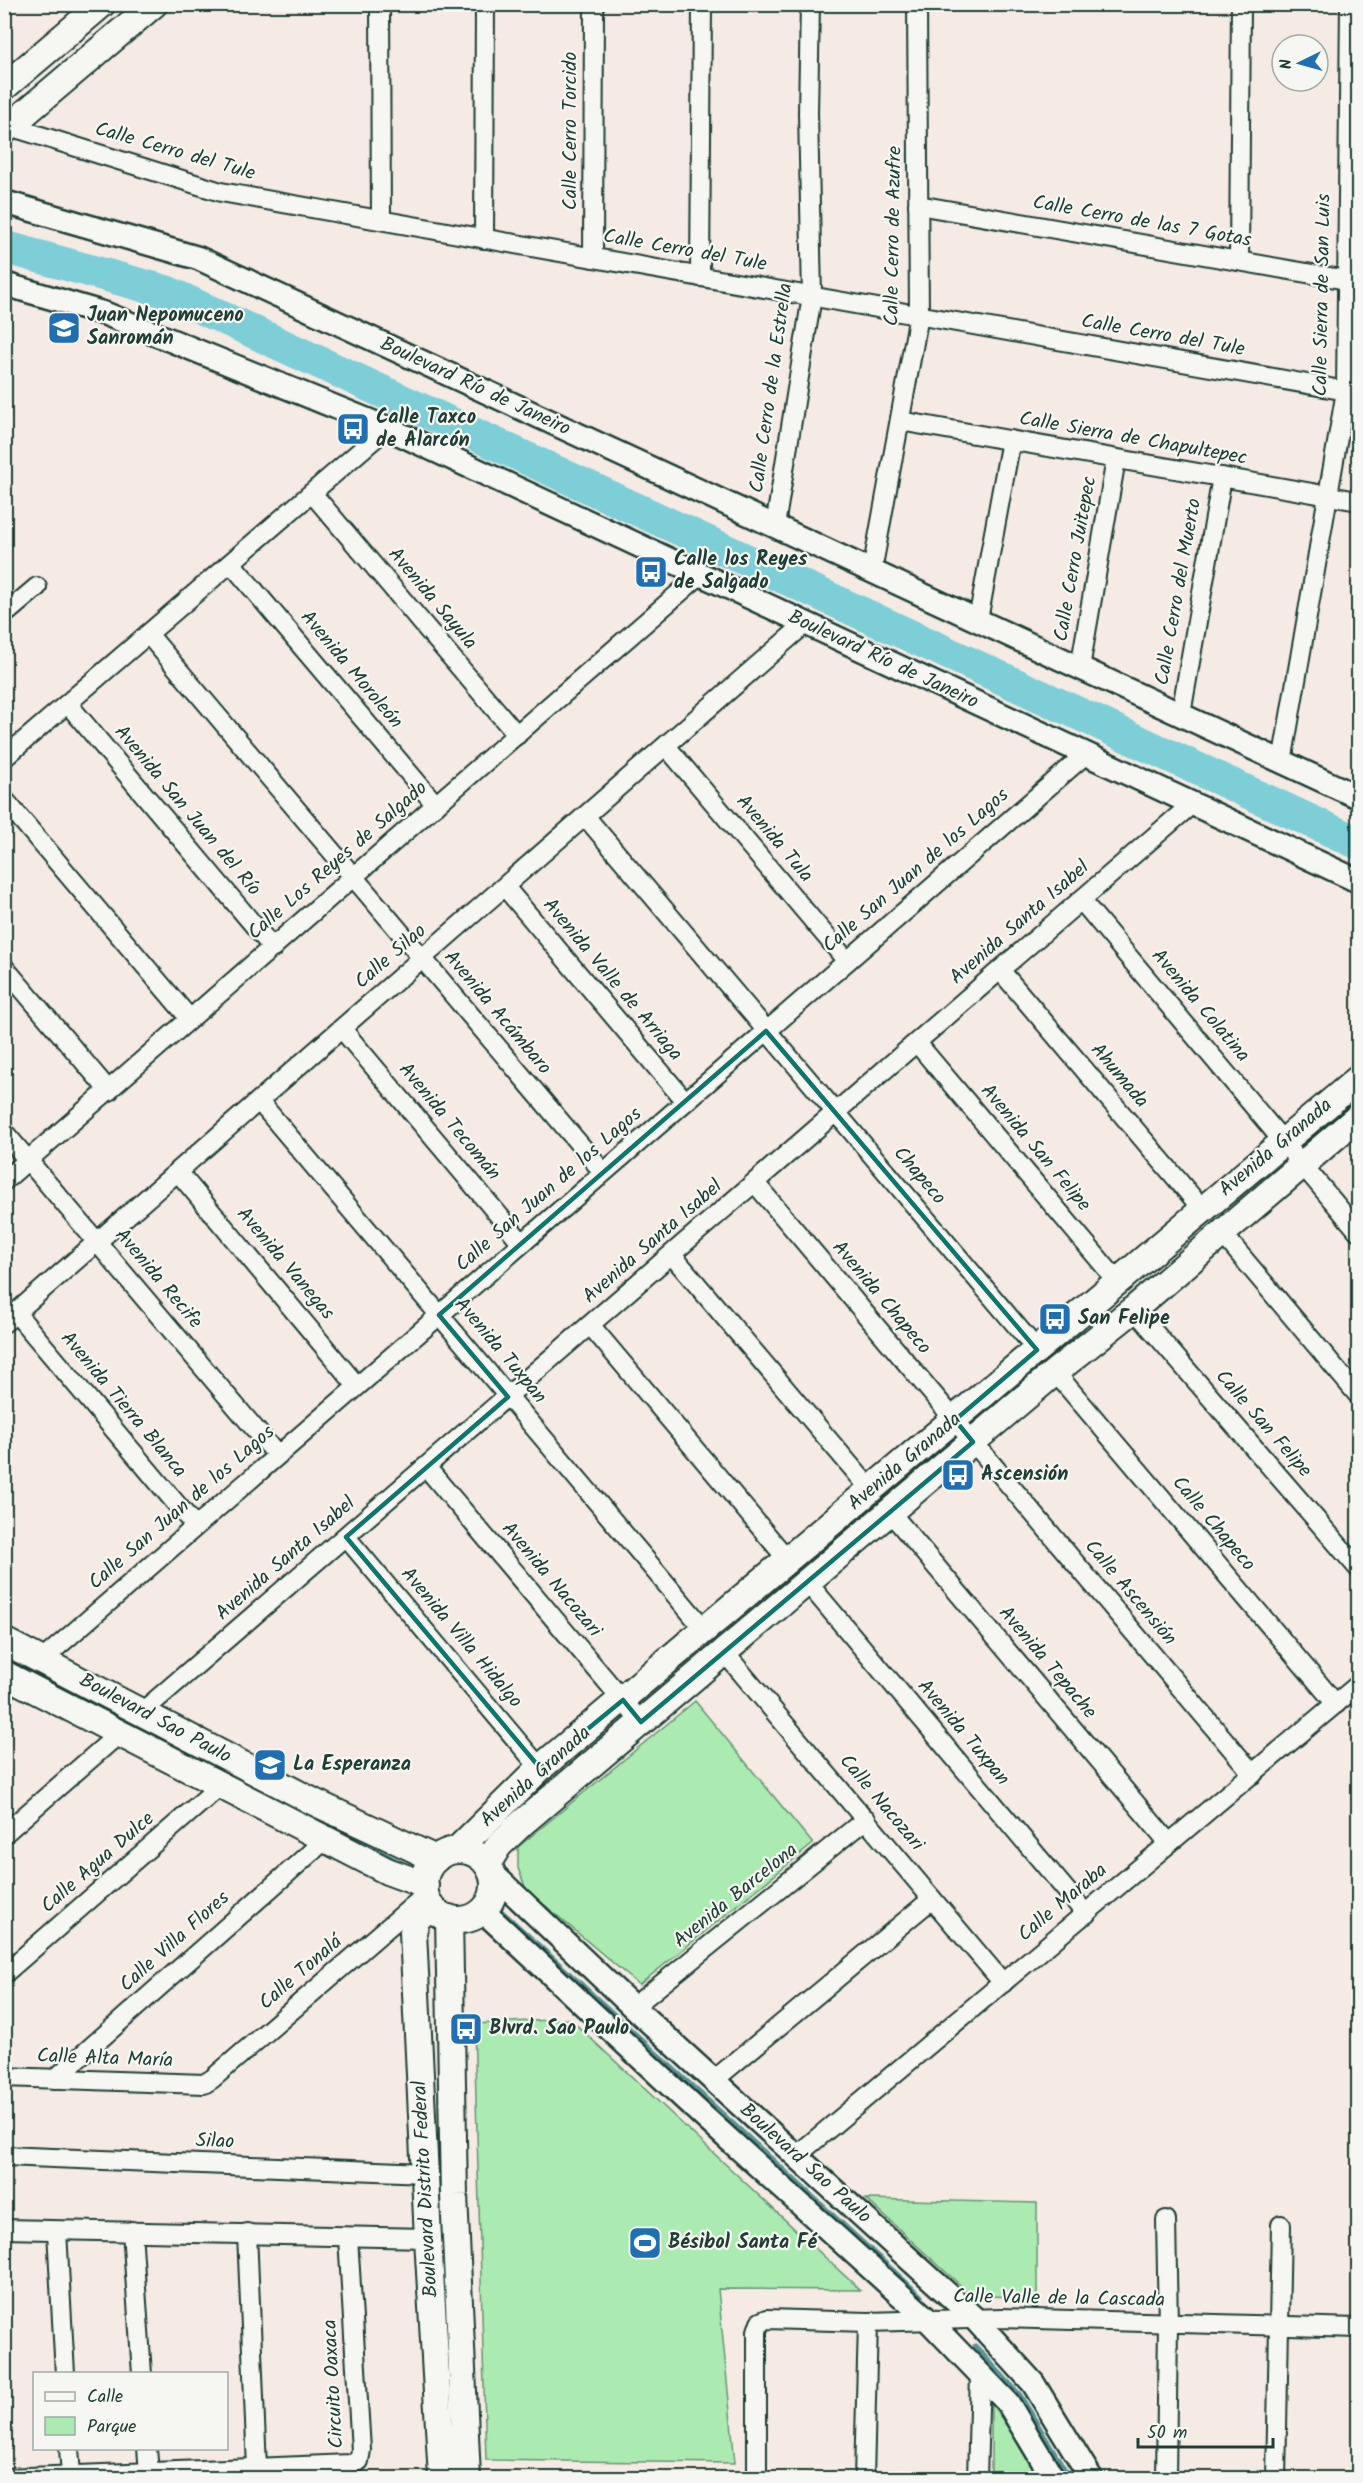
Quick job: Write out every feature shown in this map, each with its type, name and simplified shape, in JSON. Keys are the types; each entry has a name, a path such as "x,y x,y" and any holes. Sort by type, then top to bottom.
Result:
{"main road":[{"path":"4,87 102,4"},
{"path":"7,128 154,4"},
{"name":"Avenida Granada","path":"447,1854 540,1768 1359,1078"},
{"name":"Avenida Granada","path":"489,1868 499,1845 522,1823 1359,1117"},
{"name":"Boulevard Sao Paulo","path":"4,1641 314,1802 447,1854"},
{"name":"Boulevard Sao Paulo","path":"9,1682 120,1733 326,1839 387,1871 433,1901"},
{"path":"468,1851 478,1856 489,1868 493,1893 483,1911 473,1917 461,1920 433,1901 430,1866 447,1854 468,1851"},
{"name":"Boulevard Distrito Federal","path":"433,1901 417,1918 413,1932 428,2238 454,2475"},
{"name":"Boulevard Distrito Federal","path":"433,1901 454,2195 454,2475"}],"street":[{"path":"380,4 381,220"},
{"path":"484,238 485,4"},
{"name":"Calle Cerro Torcido","path":"593,258 594,4"},
{"path":"700,277 702,4"},
{"name":"Calle Cerro de la Estrella","path":"775,526 812,296 808,113 810,4"},
{"name":"Calle Cerro de Azufre","path":"872,571 919,315 917,4"},
{"path":"1239,261 1241,4"},
{"name":"Calle Sierra de San Luis","path":"1282,762 1328,496 1352,392 1350,4"},
{"name":"Calle Cerro del Tule","path":"7,128 221,192 1352,392"},
{"name":"Boulevard Río de Janeiro","path":"4,202 198,258 1359,797"},
{"name":"Calle Cerro de las 7 Gotas","path":"918,205 1353,281"},
{"name":"Boulevard Río de Janeiro","path":"4,284 106,314 387,428 1359,881"},
{"name":"Calle Sierra de Chapultepec","path":"900,421 1359,501"},
{"path":"4,758 387,428"},
{"path":"978,620 1011,440"},
{"name":"Calle Cerro Juitepec","path":"1080,668 1116,459"},
{"name":"Calle Cerro del Muerto","path":"1181,714 1222,477"},
{"name":"Avenida Sayula","path":"312,493 517,735"},
{"name":"Avenida Moroleón","path":"231,563 436,805"},
{"name":"Calle Los Reyes de Salgado","path":"4,1181 701,574"},
{"path":"4,615 37,587"},
{"name":"Calle Silao","path":"10,1318 806,624"},
{"name":"Avenida Acámbaro","path":"148,634 603,1173"},
{"name":"Avenida San Juan del Río","path":"68,704 273,948"},
{"name":"Avenida Tula","path":"666,746 847,961"},
{"name":"Calle San Juan de los Lagos","path":"42,1660 1086,754"},
{"path":"4,799 190,1019"},
{"name":"Avenida Santa Isabel","path":"142,1712 427,1468 1192,804"},
{"path":"585,816 766,1031"},
{"name":"Avenida Valle de Arriaga","path":"505,887 685,1101"},
{"name":"Avenida Colatina","path":"1082,900 1359,1231"},
{"path":"4,967 109,1090"},
{"name":"Ahumada","path":"1000,970 1203,1210"},
{"name":"Avenida Tecomán","path":"342,1029 522,1243"},
{"name":"Chapeco","path":"766,1031 1037,1350"},
{"name":"Avenida San Felipe","path":"917,1043 1118,1282"},
{"name":"Avenida Tuxpan","path":"259,1101 705,1630"},
{"name":"Avenida Recife","path":"4,1132 277,1455"},
{"name":"Avenida Vanegas","path":"178,1172 357,1386"},
{"name":"Avenida Chapeco","path":"755,1183 973,1442"},
{"path":"1221,1232 1359,1395"},
{"path":"672,1255 871,1490"},
{"name":"Calle San Felipe","path":"1134,1309 1359,1568"},
{"name":"Avenida Tierra Blanca","path":"10,1318 195,1526"},
{"path":"591,1326 788,1560"},
{"name":"Calle Chapeco","path":"1055,1372 1336,1704"},
{"name":"Calle Ascensión","path":"973,1442 1253,1774"},
{"name":"Avenida Nacozari","path":"427,1468 641,1722"},
{"name":"Avenida Tepache","path":"890,1512 1169,1844"},
{"name":"Avenida Villa Hidalgo","path":"346,1537 540,1768"},
{"name":"Avenida Tuxpan","path":"807,1582 1086,1914"},
{"name":"Calle Nacozari","path":"724,1652 1003,1983"},
{"name":"Calle Maraba","path":"796,2156 1359,1685"},
{"path":"4,1834 120,1733"},
{"name":"Calle Agua Dulce","path":"4,1974 221,1785"},
{"name":"Avenida Barcelona","path":"633,2007 866,1819"},
{"name":"Calle Villa Flores","path":"55,2079 326,1839"},
{"name":"Boulevard Sao Paulo","path":"489,1868 633,2007 974,2318 1033,2383 1091,2478"},
{"path":"714,2080 932,1899"},
{"name":"Calle Tonalá","path":"204,2084 433,1901"},
{"name":"Boulevard Sao Paulo","path":"483,1911 703,2116 927,2319 1008,2403 1053,2478"},
{"name":"Calle Alta María","path":"4,2077 204,2084"},
{"name":"Silao","path":"4,2156 425,2186 454,2195"},
{"path":"1166,2220 1168,2324 1166,2478"},
{"path":"1276,2478 1281,2225"},
{"path":"4,2229 428,2238"},
{"path":"57,2231 65,2372"},
{"path":"132,2231 142,2372"},
{"path":"246,2233 257,2468"},
{"name":"Circuito Oaxaca","path":"4,2478 71,2475 122,2476 149,2472 350,2464 359,2461 362,2450 348,2237"},
{"name":"Calle Valle de la Cascada","path":"757,2478 757,2331 760,2322 767,2319 868,2322 974,2318 1359,2328"},
{"path":"864,2478 868,2322"},
{"path":"977,2478 980,2374"},
{"path":"69,2450 71,2475"},
{"path":"147,2450 149,2472"}],"highlighted area":[{"path":"766,1031 1037,1350 955,1420 973,1442 641,1722 623,1700 540,1768 346,1537 508,1397 439,1315"}],"green space":[{"path":"695,1701 813,1844 639,1985 526,1889 518,1868 518,1847"},
{"name":"Bésibol Santa Fé","path":"570,2019 860,2290 718,2289 735,2463 486,2460 474,2024"},
{"path":"866,2199 1037,2203 1037,2297 972,2296"},
{"path":"991,2403 1042,2478 991,2478"}],"waterway":[{"path":"4,247 167,292 1358,843"},
{"path":"4,1659 401,1863"},
{"path":"497,1907 921,2296"},
{"path":"975,2346 1020,2395 1070,2478"}],"place":[{"name":"Juan Nepomuceno Sanromán","path":"64,328"},
{"name":"Calle Taxco de Alarcón","path":"353,429"},
{"name":"Calle los Reyes de Salgado","path":"651,572"},
{"name":"San Felipe","path":"1055,1319"},
{"name":"Ascensión","path":"958,1475"},
{"name":"La Esperanza","path":"270,1765"},
{"name":"Blvrd. Sao Paulo","path":"466,2029"},
{"name":"Bésibol Santa Fé","path":"645,2243"}]}
